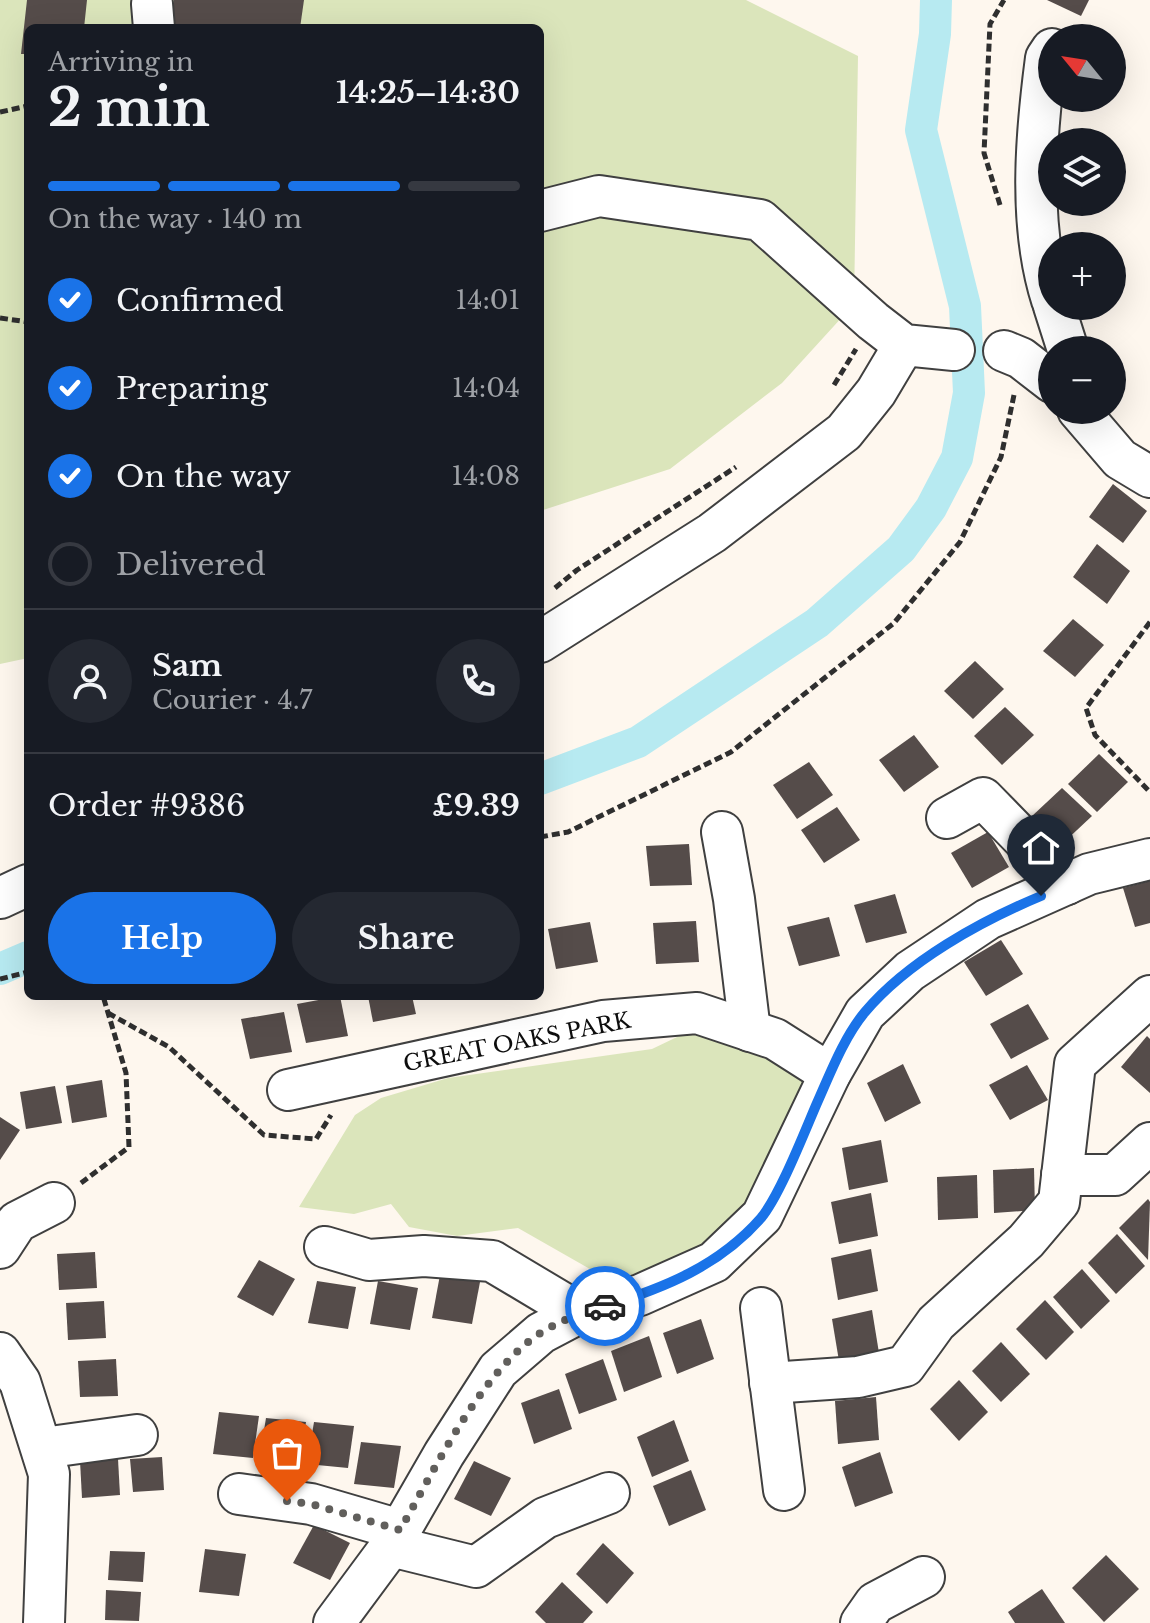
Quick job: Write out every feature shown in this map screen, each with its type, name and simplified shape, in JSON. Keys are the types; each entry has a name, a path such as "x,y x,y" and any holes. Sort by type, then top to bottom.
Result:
{"street":[{"path":"1039,112 1038,213 1041,232"},
{"path":"544,210 599,196 760,220 904,345 954,350"},
{"path":"544,639 712,533 844,432 876,392 904,345"},
{"path":"1090,424 1120,459 1150,477"},
{"path":"947,818 983,798 1067,884"},
{"path":"722,832 734,899 750,1031"},
{"path":"334,1623 396,1538 444,1454 498,1370 541,1333 579,1313 640,1295 714,1262 762,1216 830,1074 865,1013 910,971 988,919 1089,874 1150,859"},
{"path":"0,898 24,887"},
{"path":"770,1383 858,1377 905,1366 936,1323 1026,1241 1059,1202 1075,1064 1150,996"},
{"name":"GREAT OAKS PARK","path":"288,1090 603,1021 697,1013 775,1039 830,1074"},
{"path":"1062,1175 1115,1175 1150,1143"},
{"path":"0,1248 17,1222 54,1203"},
{"path":"325,1247 369,1260 424,1256 492,1261 579,1313"},
{"path":"761,1308 784,1490"},
{"path":"0,1353 20,1382 49,1474 44,1623"},
{"path":"43,1448 137,1435"},
{"path":"239,1494 311,1504 476,1567 545,1518 609,1493"},
{"path":"861,1623 875,1603 924,1577"}],"path":[{"path":"1002,213 984,153 990,24 1004,0"},
{"path":"0,112 24,107"},
{"path":"0,318 24,321"},
{"path":"831,389 873,321"},
{"path":"544,836 568,832 731,752 894,623 960,542 1001,457 1026,363"},
{"path":"552,590 577,570 748,459"},
{"path":"1150,622 1086,708 1095,735 1150,792"},
{"path":"0,979 24,973"},
{"path":"54,1203 129,1147 126,1073 104,1000"},
{"path":"108,1013 169,1047 264,1135 316,1139 357,1075"}],"green space":[{"path":"0,0 746,0 858,56 854,304 782,383 670,469 544,510 544,24 24,24 24,659 0,664"},
{"path":"700,1026 755,1046 807,1086 744,1208 707,1245 656,1270 611,1281 518,1228 457,1236 409,1227 391,1204 354,1214 299,1207 355,1115 381,1098 448,1078 652,1049"}],"building":[{"path":"27,0 87,0 84,24 24,24"},
{"path":"174,0 304,0 301,24 171,24"},
{"path":"1047,0 1089,0 1081,16"},
{"path":"24,27 24,54 21,54"},
{"path":"1113,484 1147,511 1123,543 1089,517"},
{"path":"1097,544 1130,571 1107,604 1073,577"},
{"path":"1073,619 1104,645 1075,677 1043,651"},
{"path":"975,661 1004,689 973,719 944,691"},
{"path":"1005,707 1034,735 1002,765 974,736"},
{"path":"914,735 939,767 904,792 879,760"},
{"path":"1099,754 1128,782 1097,812 1068,784"},
{"path":"809,762 833,795 797,819 773,785"},
{"path":"1062,788 1092,816 1061,845 1031,817"},
{"path":"837,807 860,840 824,863 801,830"},
{"path":"988,832 1009,867 972,888 951,853"},
{"path":"689,844 692,885 650,886 646,846"},
{"path":"1150,881 1150,923 1135,927 1123,888"},
{"path":"895,894 907,933 866,943 854,905"},
{"path":"829,917 840,956 799,966 787,927"},
{"path":"696,921 699,962 656,964 653,923"},
{"path":"590,922 598,962 556,969 548,929"},
{"path":"1001,940 1023,974 986,996 964,962"},
{"path":"341,1000 348,1036 306,1043 297,1004"},
{"path":"369,1000 413,1000 416,1014 373,1022"},
{"path":"1028,1004 1049,1039 1011,1059 990,1024"},
{"path":"284,1012 292,1052 250,1059 241,1019"},
{"path":"1147,1036 1150,1039 1150,1093 1121,1067"},
{"path":"903,1064 921,1103 885,1122 867,1083"},
{"path":"1027,1065 1048,1100 1010,1120 989,1085"},
{"path":"102,1080 107,1117 72,1123 66,1086"},
{"path":"55,1086 62,1123 26,1129 20,1092"},
{"path":"0,1117 20,1130 0,1160"},
{"path":"881,1140 888,1182 849,1190 842,1148"},
{"path":"1034,1168 1035,1210 994,1213 993,1170"},
{"path":"977,1175 978,1218 938,1220 937,1177"},
{"path":"871,1193 878,1236 839,1244 831,1202"},
{"path":"1148,1199 1150,1202 1148,1260 1119,1228"},
{"path":"1117,1234 1145,1266 1116,1294 1088,1263"},
{"path":"871,1249 878,1291 838,1300 831,1258"},
{"path":"95,1252 97,1288 59,1290 57,1254"},
{"path":"259,1260 295,1279 273,1316 237,1297"},
{"path":"1082,1269 1110,1301 1081,1329 1053,1297"},
{"path":"440,1275 480,1282 472,1324 432,1318"},
{"path":"317,1281 356,1287 348,1329 308,1323"},
{"path":"378,1281 418,1288 410,1330 370,1324"},
{"path":"1045,1300 1074,1332 1046,1360 1016,1329"},
{"path":"104,1301 106,1338 68,1340 66,1303"},
{"path":"872,1310 879,1353 839,1361 832,1319"},
{"path":"701,1319 714,1359 677,1374 663,1333"},
{"path":"649,1336 662,1377 624,1392 611,1351"},
{"path":"1001,1342 1030,1374 1001,1402 972,1371"},
{"path":"116,1359 118,1396 80,1397 78,1361"},
{"path":"603,1359 617,1400 579,1414 565,1374"},
{"path":"959,1380 988,1412 959,1441 930,1409"},
{"path":"559,1389 572,1429 534,1444 521,1403"},
{"path":"876,1397 879,1440 838,1444 835,1401"},
{"path":"219,1412 259,1416 253,1458 213,1454"},
{"path":"266,1418 306,1422 299,1465 259,1461"},
{"path":"674,1420 689,1461 652,1477 637,1437"},
{"path":"314,1422 354,1426 348,1468 307,1464"},
{"path":"361,1442 401,1446 394,1488 354,1484"},
{"path":"880,1452 893,1493 855,1507 842,1467"},
{"path":"162,1457 164,1490 133,1492 130,1459"},
{"path":"118,1459 120,1495 82,1498 80,1461"},
{"path":"474,1461 511,1478 491,1516 454,1499"},
{"path":"691,1470 706,1510 669,1526 653,1486"},
{"path":"314,1525 350,1543 330,1580 293,1563"},
{"path":"603,1543 634,1573 607,1604 576,1574"},
{"path":"205,1549 246,1554 239,1596 199,1592"},
{"path":"110,1551 145,1552 143,1582 108,1580"},
{"path":"1106,1555 1139,1589 1104,1622 1072,1588"},
{"path":"562,1582 593,1612 583,1623 546,1623 535,1612"},
{"path":"1042,1589 1065,1623 1015,1623 1008,1612"},
{"path":"106,1590 141,1592 139,1621 105,1620"}],"waterway":[{"path":"544,777 638,742 817,623 901,549 931,508 957,458 969,393 965,306 921,130 935,34 936,0"},
{"path":"0,969 24,959"}],"way so far":[{"path":"287,1501 311,1504 400,1530 498,1370 541,1333 579,1313 605,1306"}],"route":[{"path":"605,1306 640,1295 714,1262 762,1216 830,1074 865,1013 910,971 988,919 1041,896"}]}
